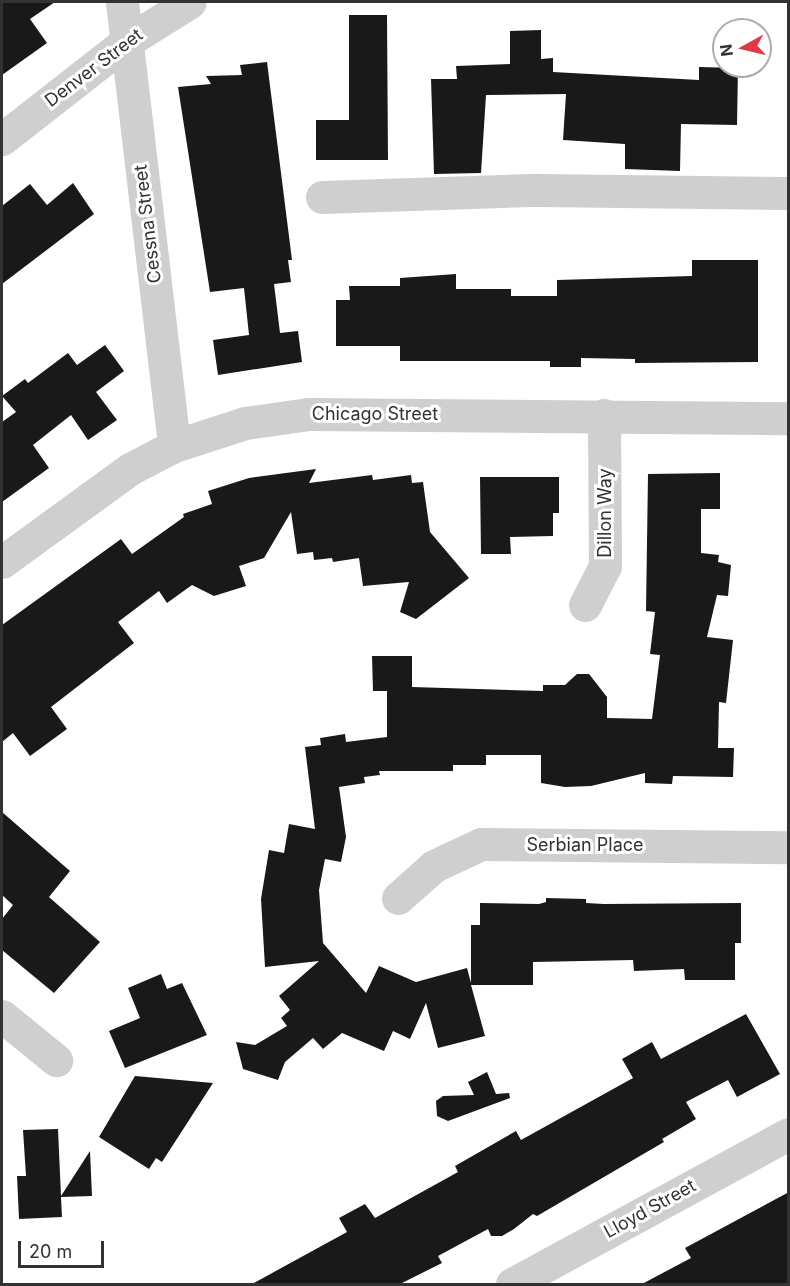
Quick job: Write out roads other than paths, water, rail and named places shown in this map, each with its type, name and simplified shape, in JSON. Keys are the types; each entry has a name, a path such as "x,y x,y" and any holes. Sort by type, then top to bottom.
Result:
{"street":[{"name":"Cessna Street","path":"122,2 174,446"},
{"name":"Denver Street","path":"2,139 126,42 190,2"},
{"path":"322,197 538,190 789,193"},
{"name":"Chicago Street","path":"2,562 130,469 174,446 245,423 309,414 789,418"},
{"name":"Dillon Way","path":"585,605 605,566 604,415"},
{"name":"Serbian Place","path":"398,898 434,866 481,844 789,847"},
{"path":"2,1016 56,1060"},
{"name":"Lloyd Street","path":"512,1284 789,1134"}]}
